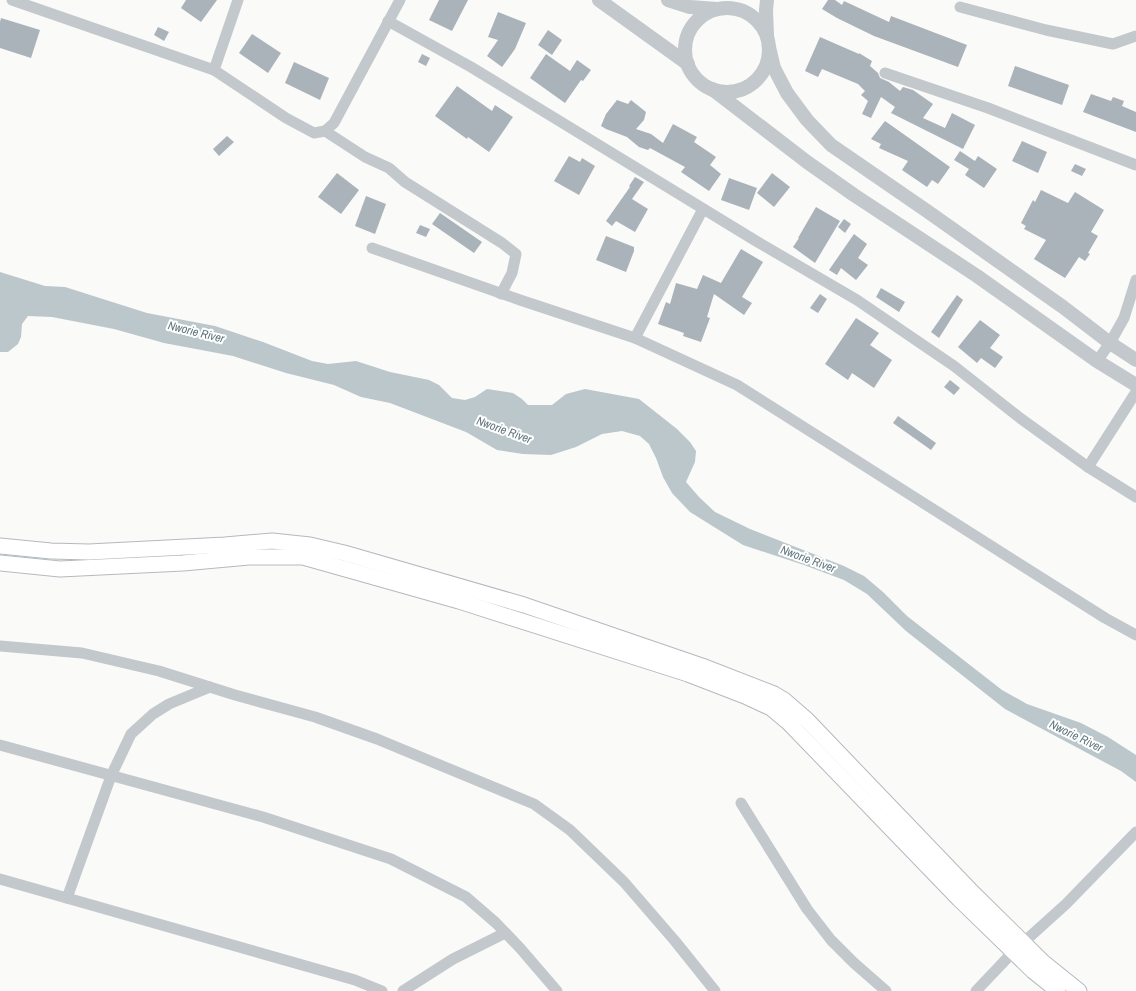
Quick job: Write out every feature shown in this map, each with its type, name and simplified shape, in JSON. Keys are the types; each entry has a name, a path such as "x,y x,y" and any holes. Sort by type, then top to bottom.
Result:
{"main road":[{"path":"0,546 51,551 89,552 272,541 310,545 344,553 524,605 702,666 774,694 784,700 807,720 970,890 1018,947 1033,971 1058,991"},
{"path":"0,563 60,569 183,563 249,557 303,557 474,606 651,662 738,693 771,708 789,723 959,899 1018,947 1043,962 1079,991"}],"street":[{"path":"12,0 214,70 286,118 314,133 326,131 334,123 400,0"},
{"path":"214,70 238,0"},
{"path":"599,0 688,64"},
{"path":"668,0 690,7 728,6 753,17 761,25 768,42 774,68 787,93 807,120 831,145 928,211 1063,307 1110,343 1136,360"},
{"path":"712,89 723,92 735,91 746,87 756,80 763,70 768,59 767,0"},
{"path":"728,6 703,16 691,30 686,41 685,53 693,75 807,162 854,195 977,276 1097,361 1136,384"},
{"path":"960,7 1046,30 1113,44 1136,36"},
{"path":"388,21 472,67 703,209 857,300 954,366 1020,418 1088,467 1136,497"},
{"path":"885,73 988,108 1136,165"},
{"path":"326,131 365,157 389,168 406,182 502,243 516,254 512,273 502,294"},
{"path":"635,338 703,209"},
{"path":"372,248 502,294 635,338 737,385 1085,606 1136,635"},
{"path":"1097,361 1110,343 1124,318 1136,280"},
{"path":"1088,467 1136,392"},
{"path":"0,646 82,653 159,671 235,695 315,717 377,739 534,804 570,830 624,882 675,941 715,991"},
{"path":"67,898 111,776 131,734 153,714 169,704 210,687"},
{"path":"0,745 263,818 392,859 466,896 496,922 557,991"},
{"path":"741,803 807,909 831,940 854,963 886,991"},
{"path":"976,991 1018,947 1071,898 1136,832"},
{"path":"0,879 355,980 382,991"},
{"path":"403,991 454,959 505,933"}],"water":[{"name":"Nworie River","path":"0,272 45,286 65,287 147,313 215,326 263,342 312,361 328,364 356,361 390,372 429,380 439,385 452,398 465,400 475,397 487,389 513,393 528,405 552,405 566,394 585,389 639,399 677,429 690,442 696,451 695,462 686,482 715,512 750,529 844,566 864,576 883,592 907,616 1002,690 1027,704 1081,723 1108,737 1136,755 1136,782 1121,771 1005,709 906,631 867,594 844,580 743,545 690,512 672,493 663,477 649,444 640,436 622,431 602,434 576,447 551,455 523,454 497,450 466,432 390,403 361,397 334,385 286,373 233,356 164,343 114,329 52,317 28,316 22,324 21,337 18,344 8,352 0,352"}],"building":[{"path":"186,0 217,0 201,22 181,8"},
{"path":"439,0 468,0 452,31 429,20"},
{"path":"828,0 835,0 842,5 844,1 889,22 891,16 967,45 958,67 874,36 837,18 822,9"},
{"path":"498,12 526,23 515,49 502,67 487,56 498,40 488,37"},
{"path":"1,18 40,30 31,58 0,48"},
{"path":"158,27 169,32 164,41 154,35"},
{"path":"548,30 562,40 552,55 538,45"},
{"path":"252,34 281,53 268,73 239,53"},
{"path":"820,37 859,53 872,61 870,66 878,73 880,78 889,82 900,91 903,87 913,90 933,104 923,118 945,128 952,113 975,125 963,149 891,113 895,107 881,97 871,118 862,114 868,101 861,95 865,91 858,84 822,69 818,77 805,71"},
{"path":"422,54 430,58 426,66 418,62"},
{"path":"546,54 570,71 577,60 591,70 583,81 581,80 565,103 530,78"},
{"path":"294,62 329,78 320,100 285,83"},
{"path":"1015,66 1069,85 1062,105 1008,86"},
{"path":"457,86 492,111 495,105 513,117 489,152 468,137 467,139 435,116"},
{"path":"1091,94 1111,101 1113,97 1124,101 1122,106 1136,112 1136,132 1083,112"},
{"path":"617,100 628,104 631,100 646,112 644,120 636,129 651,134 663,143 673,124 697,137 694,142 716,157 710,165 721,174 709,191 681,172 685,167 650,148 648,150 639,147 627,137 601,126 606,114"},
{"path":"885,121 950,167 938,184 932,180 927,187 902,170 908,161 879,148 881,144 871,139"},
{"path":"227,136 234,142 219,156 213,149"},
{"path":"1022,141 1047,152 1038,173 1012,161"},
{"path":"960,151 975,161 978,156 997,169 984,188 965,175 969,169 954,160"},
{"path":"569,156 580,162 582,158 595,166 579,195 554,181"},
{"path":"1075,164 1086,169 1082,176 1071,171"},
{"path":"337,173 359,190 341,214 318,197"},
{"path":"772,173 790,187 774,207 757,193"},
{"path":"635,177 644,182 632,199 648,209 635,232 616,221 612,226 606,221 630,187 629,186"},
{"path":"729,178 757,188 749,210 721,200"},
{"path":"1041,190 1068,203 1075,192 1104,210 1091,232 1098,236 1088,253 1090,254 1085,261 1079,257 1065,278 1034,259 1046,240 1024,229 1026,226 1021,223 1033,200 1035,202"},
{"path":"366,196 386,204 375,234 355,226"},
{"path":"816,207 840,221 815,263 793,247"},
{"path":"440,213 482,242 474,253 432,224"},
{"path":"844,219 851,224 845,233 838,227"},
{"path":"420,225 430,229 426,237 416,233"},
{"path":"854,234 867,244 858,258 868,265 856,280 841,268 837,275 829,270"},
{"path":"606,236 634,247 634,251 626,272 596,260"},
{"path":"741,249 763,262 742,297 752,303 744,315 714,294 707,317 710,318 701,342 683,336 684,333 658,324 666,302 670,304 676,283 697,289 703,275 721,283"},
{"path":"881,288 905,302 899,312 876,297"},
{"path":"820,294 827,299 818,313 810,308"},
{"path":"957,295 963,300 939,338 931,332"},
{"path":"856,318 879,333 870,345 892,360 874,388 852,373 848,380 825,364"},
{"path":"980,320 1000,335 990,348 1003,357 995,368 981,358 977,363 958,347"},
{"path":"950,380 960,388 954,395 944,387"},
{"path":"898,416 936,443 931,450 893,423"}]}
